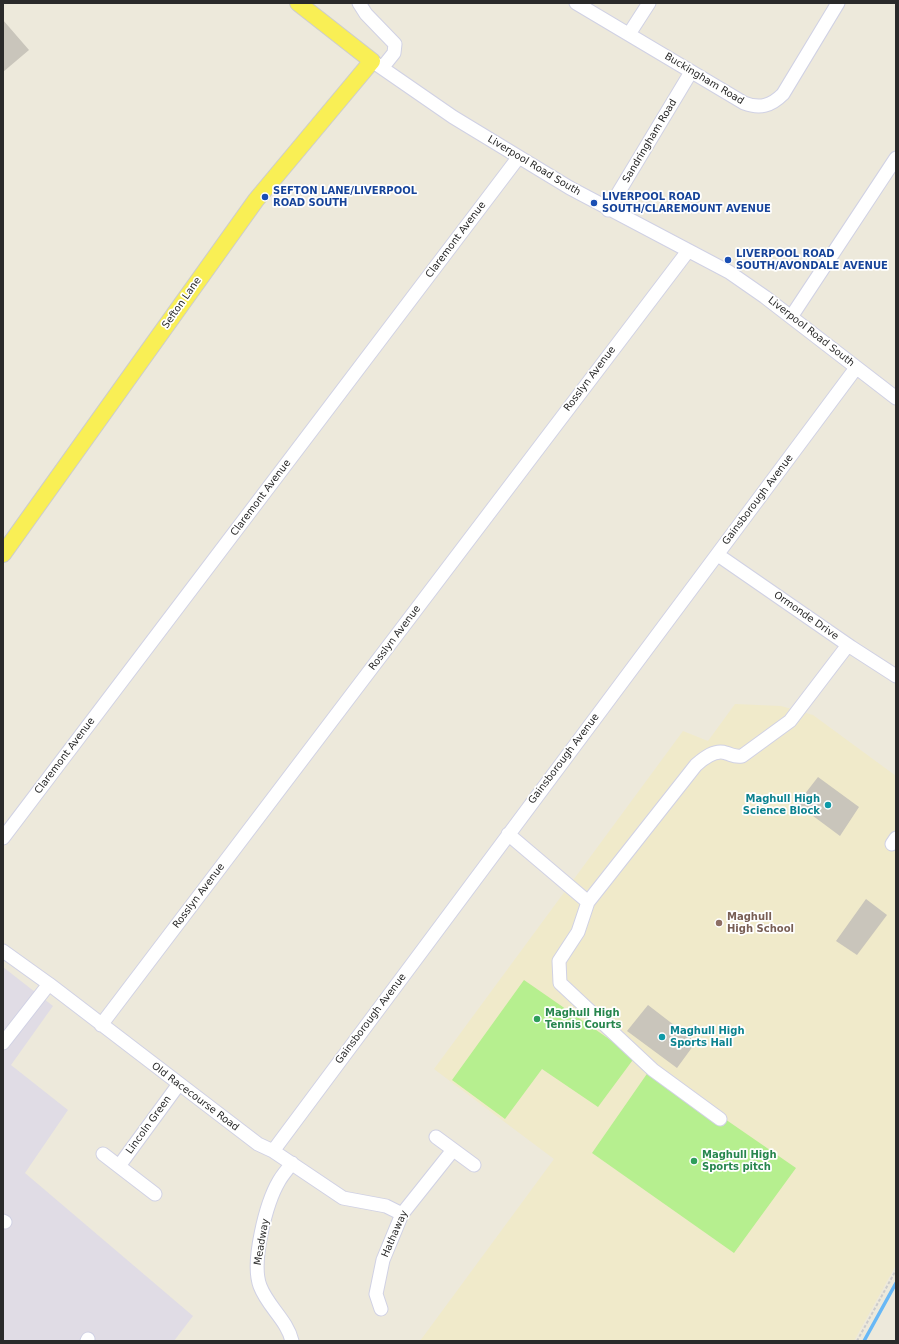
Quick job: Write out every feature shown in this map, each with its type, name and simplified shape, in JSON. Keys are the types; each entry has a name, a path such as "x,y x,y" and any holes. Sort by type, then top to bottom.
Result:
{"main road":[{"name":"Liverpool Road South","path":"298,3 377,64"},
{"name":"Sefton Lane","path":"3,554 256,200 377,64"}],"street":[{"path":"359,3 366,14 395,44 394,53 377,64"},
{"name":"Buckingham Road","path":"576,3 744,103 754,107 763,106 774,102 787,88 838,3"},
{"path":"629,34 649,3"},
{"name":"Liverpool Road South","path":"377,64 453,117 518,158 608,210 729,272 765,297 856,368 895,396"},
{"name":"Sandringham Road","path":"608,210 691,72"},
{"name":"Claremont Avenue","path":"3,838 518,158"},
{"path":"791,317 896,158"},
{"name":"Rosslyn Avenue","path":"101,1024 688,251"},
{"name":"Gainsborough Avenue","path":"273,1151 856,368"},
{"name":"Ormonde Drive","path":"718,554 848,645 896,676"},
{"path":"720,1119 653,1070 560,983 559,961 578,932 588,902 696,765 716,752 725,752 734,757 742,756 790,721 848,645"},
{"path":"508,834 588,902"},
{"name":"Old Racecourse Road","path":"5,955 49,984 258,1144 273,1151 292,1163 342,1198 386,1206 402,1214"},
{"path":"3,1043 49,984"},
{"name":"Lincoln Green","path":"119,1166 179,1084"},
{"path":"436,1137 474,1165"},
{"name":"Hathaway","path":"381,1309 376,1294 383,1260 402,1214 453,1150"},
{"path":"103,1154 155,1194"},
{"name":"Meadway","path":"292,1163 279,1181 269,1206 256,1267 260,1286 265,1297 290,1331 292,1341"}],"path":[{"path":"857,1341 896,1270"}],"shaded area":[{"name":"Maghull High School","path":"735,704 781,706 813,715 896,776 896,1265 854,1341 420,1341 554,1159 434,1069 683,731 708,741"},
{"path":"3,967 53,1006 11,1065 68,1110 25,1173 193,1316 174,1341 3,1341"}],"green space":[{"name":"Maghull High Tennis Courts","path":"524,980 635,1057 598,1107 542,1069 505,1119 452,1080"},
{"name":"Maghull High Sports pitch","path":"651,1068 796,1168 734,1253 592,1153"}],"building":[{"path":"3,20 29,50 3,72"},
{"name":"Maghull High Science Block","path":"818,777 859,807 840,836 797,804"},
{"path":"866,899 887,915 857,955 836,941"},
{"name":"Maghull High Sports Hall","path":"648,1005 696,1042 677,1068 627,1031"}],"waterway":[{"path":"864,1341 896,1283"}],"place":[{"name":"SEFTON LANE/LIVERPOOL ROAD SOUTH","path":"265,197"},
{"name":"LIVERPOOL ROAD SOUTH/CLAREMOUNT AVENUE","path":"594,203"},
{"name":"LIVERPOOL ROAD SOUTH/AVONDALE AVENUE","path":"728,260"},
{"name":"Maghull High Science Block","path":"828,805"},
{"name":"Maghull High School","path":"719,923"},
{"name":"Maghull High Tennis Courts","path":"537,1019"},
{"name":"Maghull High Sports Hall","path":"662,1037"},
{"name":"Maghull High Sports pitch","path":"694,1161"}]}
